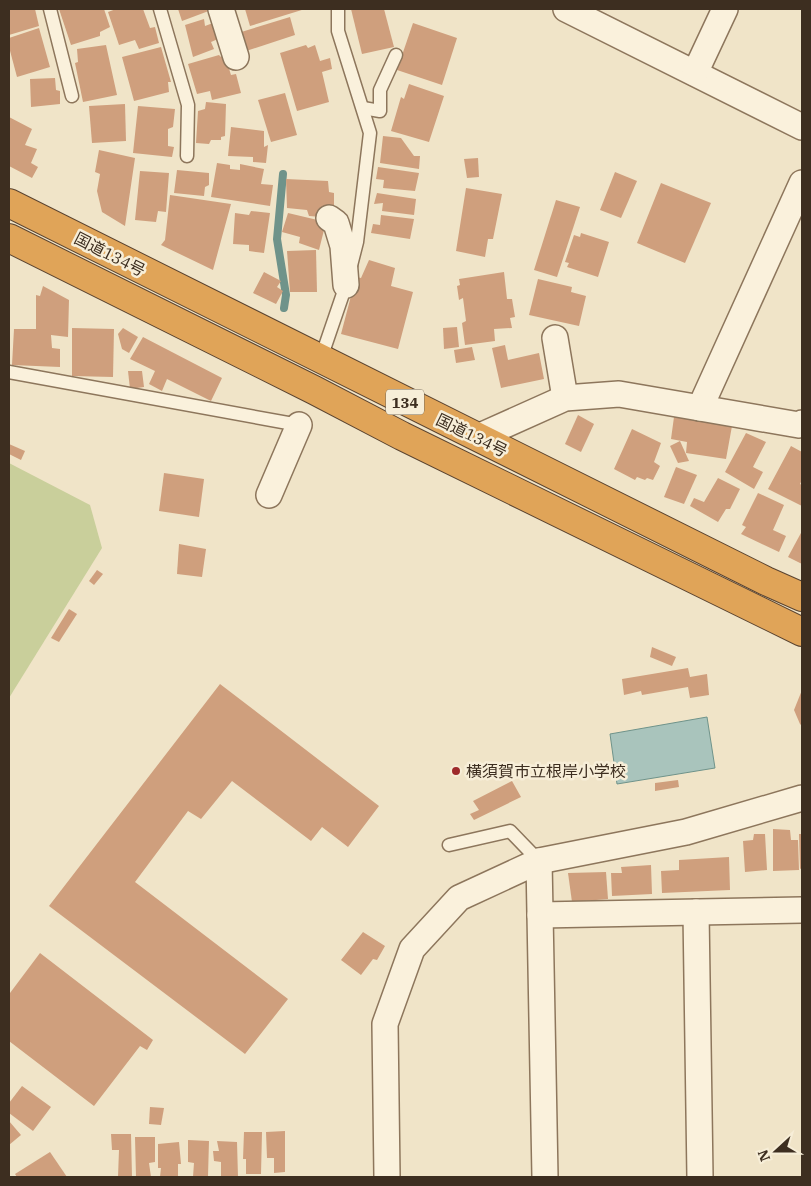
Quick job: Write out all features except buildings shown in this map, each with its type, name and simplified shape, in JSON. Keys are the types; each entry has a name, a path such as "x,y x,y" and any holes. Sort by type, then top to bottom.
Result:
{"highway":[{"name":"国道134号","path":"9,203 320,360 766,581 802,597"},
{"name":"国道134号","path":"9,238 305,385 428,449 802,632"}],"street":[{"path":"221,9 236,58"},
{"path":"566,9 802,127"},
{"path":"695,74 725,9"},
{"path":"700,408 802,183"},
{"path":"329,218 336,223 342,246 346,285"},
{"path":"555,338 565,398"},
{"path":"478,437 565,398 619,394 799,425 802,423"},
{"path":"269,494 298,425"},
{"path":"387,1177 385,1024 412,949 459,898 539,860 686,832 802,798"},
{"path":"539,860 545,1177"},
{"path":"540,915 802,910"},
{"path":"696,912 700,1177"}],"lane":[{"path":"50,9 72,96"},
{"path":"160,9 188,105 187,156"},
{"path":"320,360 346,285 358,242 370,133 338,31 338,9"},
{"path":"363,108 380,111 380,90 396,55"},
{"path":"9,372 298,425"},
{"path":"449,845 510,832 539,860"}],"green space":[{"path":"9,463 90,505 102,548 9,698"}],"water":[{"path":"707,717 715,768 617,784 610,734"}],"waterway":[{"path":"283,174 277,239 286,295 284,308"}],"place":[{"name":"横須賀市立根岸小学校","path":"456,771"}]}
